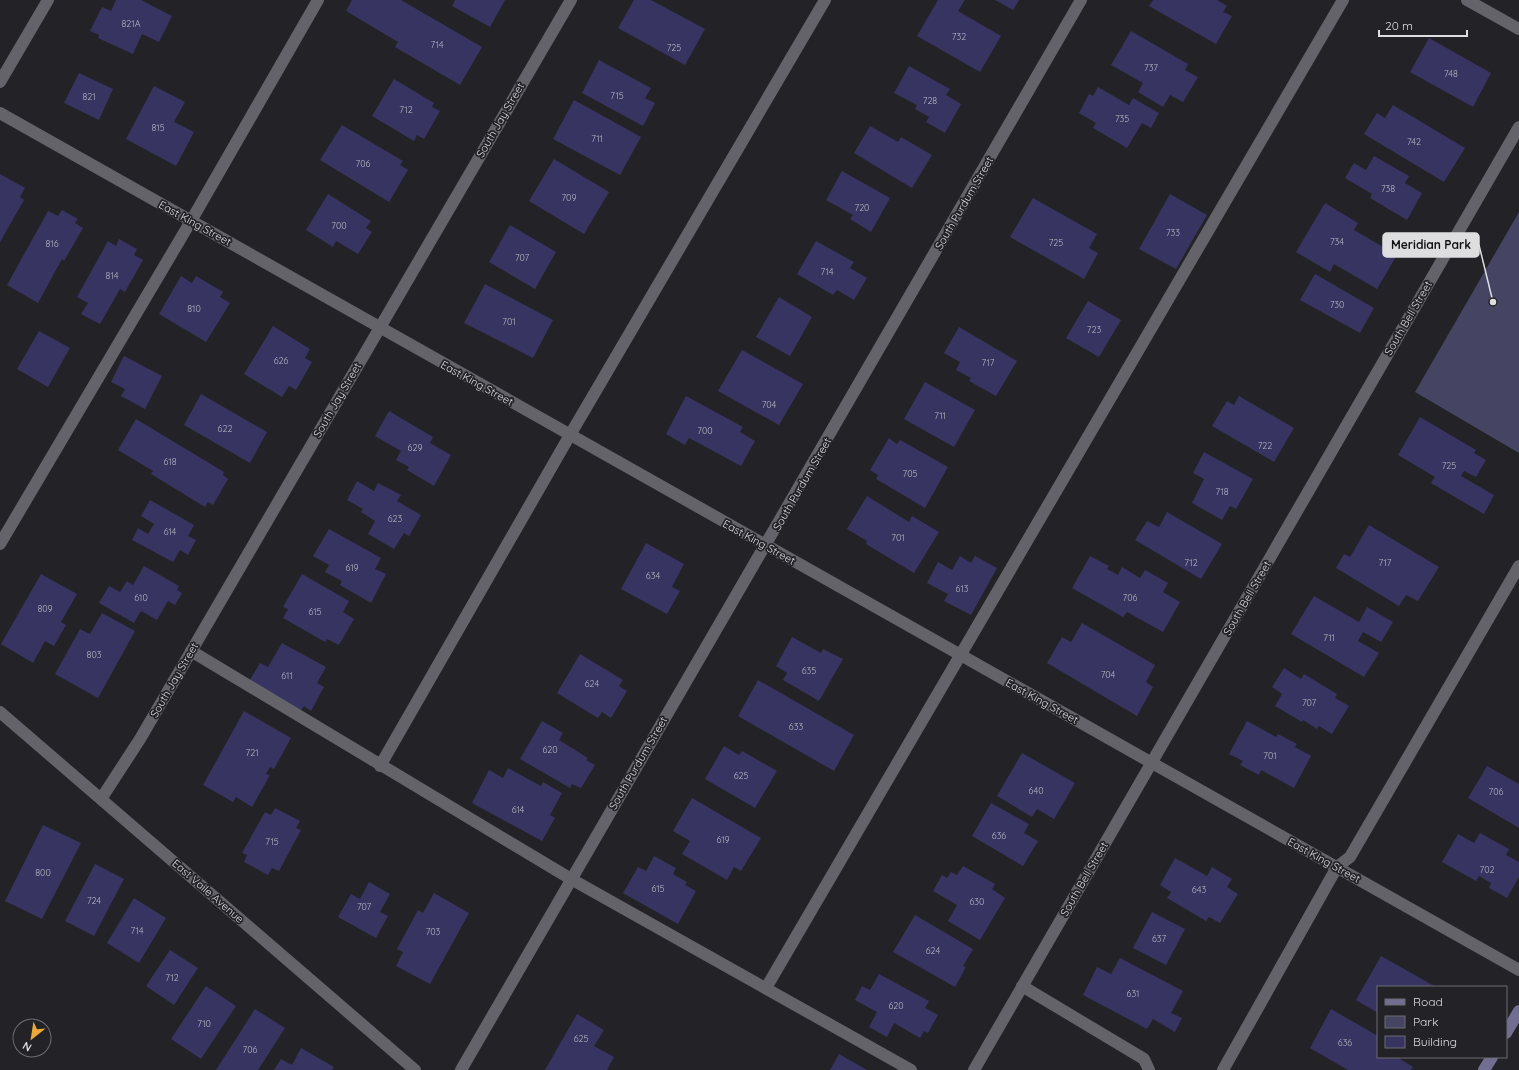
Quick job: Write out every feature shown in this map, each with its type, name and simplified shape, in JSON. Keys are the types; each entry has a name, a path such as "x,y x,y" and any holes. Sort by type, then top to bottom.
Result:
{"main road":[{"path":"1507,1031 1519,1011"},
{"path":"1484,1070 1491,1058"}],"street":[{"path":"0,82 48,0"},
{"path":"0,544 191,221 318,0"},
{"name":"South Jay Street","path":"102,799 140,739 571,0"},
{"path":"380,766 570,435 825,0"},
{"name":"South Purdum Street","path":"461,1070 766,546 1080,0"},
{"path":"766,988 1343,0"},
{"path":"1467,0 1519,29"},
{"name":"East King Street","path":"0,113 1519,970"},
{"name":"South Bell Street","path":"974,1070 1374,381 1382,362 1519,127"},
{"path":"1223,1070 1337,867 1350,857 1519,566"},
{"path":"191,651 380,766 571,879 912,1070"},
{"name":"East Vaile Avenue","path":"0,712 415,1070"},
{"path":"1022,986 1144,1059 1149,1070"}],"green space":[{"path":"1519,212 1519,453 1415,392"}],"building":[{"path":"116,0 141,0 172,16 159,42 142,34 133,54 98,38 99,35 90,31 102,7 111,11"},
{"path":"352,0 401,0 482,47 460,85 395,47 398,42 346,11"},
{"path":"455,0 505,0 490,27 452,6"},
{"path":"634,0 651,0 705,29 685,65 618,28"},
{"path":"938,0 965,0 958,11 1001,36 980,72 917,36"},
{"path":"995,0 1019,0 1013,10"},
{"path":"1153,0 1217,0 1227,6 1223,12 1232,16 1216,44 1149,6"},
{"path":"1131,31 1188,64 1185,70 1198,77 1183,102 1170,95 1163,107 1138,92 1143,83 1111,65"},
{"path":"1429,38 1491,73 1473,107 1410,72"},
{"path":"599,60 651,88 645,98 655,103 643,126 582,93"},
{"path":"909,66 950,89 946,95 961,104 945,133 926,122 929,117 915,109 917,105 894,93"},
{"path":"79,73 113,89 99,120 64,103"},
{"path":"394,79 434,103 432,107 440,111 424,139 417,135 414,141 372,116"},
{"path":"154,86 185,102 174,122 194,132 176,166 126,139"},
{"path":"1098,87 1129,105 1133,98 1159,113 1151,128 1142,123 1127,148 1093,128 1096,123 1079,113 1089,94 1093,96"},
{"path":"574,100 641,137 620,175 553,139"},
{"path":"1393,105 1465,148 1444,182 1364,134 1377,113 1385,118"},
{"path":"342,125 403,161 400,165 408,170 389,202 320,160"},
{"path":"870,126 898,142 901,137 932,155 912,188 854,153"},
{"path":"1374,156 1409,176 1405,183 1422,193 1407,220 1370,198 1372,194 1345,178 1354,163 1366,170"},
{"path":"554,159 609,192 584,234 529,201"},
{"path":"842,171 890,198 871,232 850,219 853,215 826,200"},
{"path":"0,174 25,188 20,197 24,200 0,242"},
{"path":"328,194 371,221 366,228 372,232 358,254 336,241 333,247 306,230"},
{"path":"1170,194 1207,215 1176,269 1139,249"},
{"path":"1033,198 1097,234 1089,248 1098,253 1084,279 1010,237"},
{"path":"1325,203 1358,223 1354,230 1397,255 1377,289 1334,264 1330,272 1296,252"},
{"path":"62,210 78,219 75,223 83,228 64,261 62,259 38,303 7,285 48,211 58,216"},
{"path":"510,225 556,252 535,289 489,262"},
{"path":"119,239 137,249 134,255 143,260 125,292 120,289 100,324 81,314 88,303 77,297 108,241 116,246"},
{"path":"816,241 854,262 850,268 867,278 854,300 837,290 833,295 797,274"},
{"path":"1315,274 1374,308 1360,333 1300,300"},
{"path":"181,276 192,283 196,276 223,292 220,297 230,303 206,342 159,314"},
{"path":"485,284 553,320 533,358 464,323"},
{"path":"779,297 812,317 790,356 756,337"},
{"path":"1088,301 1121,320 1099,357 1066,338"},
{"path":"273,326 310,349 305,358 312,362 296,390 289,386 282,397 244,374"},
{"path":"959,327 1017,361 996,396 969,381 971,378 956,370 960,362 944,353"},
{"path":"39,331 70,348 48,387 17,369"},
{"path":"742,350 803,384 779,425 718,391"},
{"path":"124,356 162,376 145,409 121,396 125,389 111,382"},
{"path":"925,382 975,410 954,447 904,419"},
{"path":"201,394 267,432 250,463 184,425"},
{"path":"686,396 743,427 740,432 755,441 741,466 689,438 685,445 666,434"},
{"path":"1239,396 1294,428 1274,462 1212,426 1227,401 1234,405"},
{"path":"389,411 433,437 430,443 451,455 434,486 407,470 409,467 396,460 401,451 375,436"},
{"path":"1420,417 1476,450 1474,453 1486,460 1476,477 1464,471 1461,476 1494,495 1484,514 1431,483 1435,477 1398,455"},
{"path":"136,419 224,472 223,475 228,479 213,505 208,502 205,507 151,474 153,471 118,450"},
{"path":"889,438 897,444 900,440 948,467 925,508 876,479 878,475 870,470"},
{"path":"1204,452 1253,479 1236,509 1230,506 1222,520 1192,503 1204,479 1193,473"},
{"path":"357,481 374,491 378,483 401,495 397,501 421,515 409,536 404,533 394,549 368,534 375,521 361,512 363,509 347,500"},
{"path":"867,496 909,522 912,516 939,532 914,573 866,544 867,541 847,529"},
{"path":"150,500 194,525 188,536 196,540 188,555 180,550 173,562 132,540 138,528 148,534 154,524 141,516"},
{"path":"1167,512 1222,544 1201,579 1135,540 1147,521 1159,527"},
{"path":"1369,525 1439,567 1418,601 1406,595 1399,606 1336,568 1344,554 1350,557"},
{"path":"329,529 381,558 375,569 386,574 371,603 340,585 342,581 325,572 329,565 313,556"},
{"path":"646,543 684,564 672,587 680,591 667,614 621,589"},
{"path":"960,556 971,563 975,556 997,568 971,615 944,601 948,594 927,583 938,562 952,570"},
{"path":"1090,556 1109,566 1107,569 1118,575 1122,567 1140,578 1145,570 1168,583 1163,592 1180,602 1163,632 1127,612 1123,617 1072,588"},
{"path":"144,566 179,586 177,590 182,593 175,605 168,601 157,620 141,611 134,623 99,603 109,586 120,592 127,581 133,585"},
{"path":"41,574 77,594 61,622 66,625 54,646 45,641 33,663 1,644"},
{"path":"302,574 349,601 343,612 354,619 339,645 327,639 325,642 283,618 288,609 283,607"},
{"path":"1314,596 1359,622 1367,607 1393,622 1381,642 1363,632 1358,641 1379,653 1364,677 1291,634"},
{"path":"102,613 135,631 98,698 55,674 80,629 90,634"},
{"path":"1082,623 1155,665 1146,682 1153,687 1137,716 1047,663 1062,637 1071,642"},
{"path":"792,637 821,653 823,649 843,659 819,701 783,680 787,673 776,666"},
{"path":"282,643 326,667 317,683 324,687 311,711 304,706 300,712 248,683 260,663 268,667"},
{"path":"580,654 623,680 619,686 627,691 611,718 602,712 598,718 557,693"},
{"path":"1284,668 1301,679 1304,674 1337,694 1335,698 1349,706 1332,734 1319,726 1317,729 1303,720 1302,722 1275,706 1282,694 1272,687"},
{"path":"758,680 854,735 834,771 738,716"},
{"path":"244,711 291,738 274,769 270,767 266,774 270,775 252,807 236,797 233,802 203,785"},
{"path":"542,721 563,733 559,740 588,758 586,760 595,765 581,788 572,784 570,788 520,759"},
{"path":"1247,721 1276,737 1278,734 1297,744 1295,747 1311,756 1294,788 1261,770 1259,775 1240,765 1243,761 1229,754"},
{"path":"724,746 739,755 742,751 777,771 755,808 705,779"},
{"path":"1022,753 1075,783 1054,819 1037,809 1032,817 997,796"},
{"path":"1487,766 1519,784 1519,828 1468,798"},
{"path":"508,768 541,786 543,782 562,793 550,815 555,818 542,841 472,803 489,770 503,778"},
{"path":"692,798 761,838 741,871 734,867 727,880 682,854 690,841 673,831"},
{"path":"991,803 1029,824 1024,833 1038,841 1023,866 972,836"},
{"path":"275,808 300,821 296,828 301,830 279,871 272,868 268,875 244,862 247,855 242,853 265,812 271,815"},
{"path":"43,825 81,843 42,919 5,901"},
{"path":"1480,833 1509,849 1506,855 1519,862 1519,877 1507,898 1489,888 1491,883 1479,876 1476,881 1442,862 1458,834 1474,843"},
{"path":"654,856 676,868 673,874 687,882 685,885 696,891 678,924 623,893 638,867 646,871"},
{"path":"1175,858 1207,876 1212,867 1232,879 1227,887 1238,894 1220,923 1209,917 1206,921 1167,898 1171,892 1160,885"},
{"path":"95,864 124,879 94,936 65,921"},
{"path":"963,866 995,884 992,889 1005,898 980,940 948,921 957,905 933,891 942,875 947,878 951,872 957,875"},
{"path":"369,882 390,894 380,912 388,916 376,938 338,917 351,894 360,899"},
{"path":"434,893 469,913 430,984 396,966 403,952 397,949 418,910 423,913"},
{"path":"134,898 166,918 139,963 107,943"},
{"path":"1152,912 1185,929 1166,965 1133,948"},
{"path":"915,915 973,949 963,966 966,967 955,987 893,952"},
{"path":"170,950 198,968 174,1005 146,986"},
{"path":"1381,956 1434,986 1377,986 1377,1012 1356,1000"},
{"path":"1120,958 1183,991 1171,1013 1182,1018 1175,1032 1153,1019 1147,1029 1083,995 1097,967 1111,974"},
{"path":"879,974 929,1001 925,1008 938,1015 928,1033 924,1031 920,1038 894,1023 887,1037 869,1027 877,1012 855,1000 862,986 870,990"},
{"path":"206,986 236,1006 201,1059 171,1039"},
{"path":"255,1009 285,1028 258,1070 216,1070"},
{"path":"1331,1009 1377,1035 1377,1058 1399,1058 1413,1067 1411,1070 1348,1070 1310,1048"},
{"path":"577,1014 604,1030 594,1046 614,1057 607,1070 545,1070"},
{"path":"301,1048 334,1067 332,1070 274,1070 281,1059 292,1065"},
{"path":"839,1054 867,1070 830,1070"}],"place":[{"name":"Meridian Park","path":"1493,302"}]}
